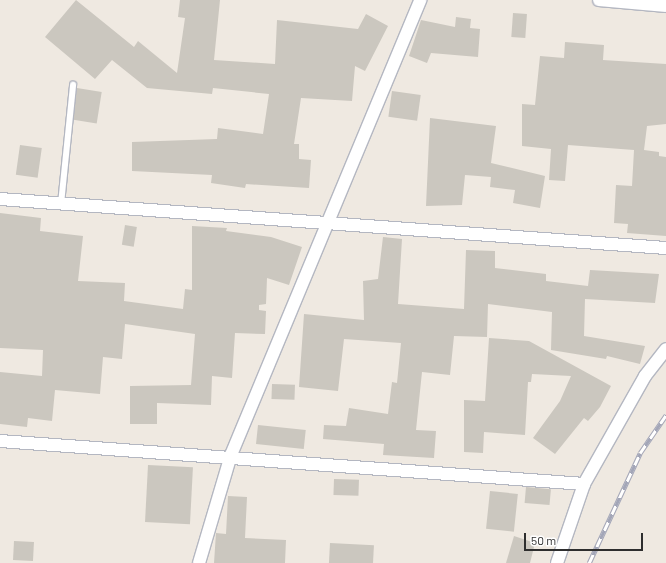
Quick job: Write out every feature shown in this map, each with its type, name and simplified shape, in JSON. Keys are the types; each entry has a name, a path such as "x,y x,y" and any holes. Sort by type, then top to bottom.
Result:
{"street":[{"path":"199,563 231,455 329,225 420,0"},
{"path":"599,0 666,6"},
{"path":"0,199 329,225 666,248"},
{"path":"557,563 584,484 645,376 666,349"},
{"path":"0,441 231,455 584,484"}],"lane":[{"path":"60,204 73,85"}],"building":[{"path":"76,0 134,47 138,41 177,73 185,18 178,17 180,0 220,0 214,60 275,64 277,20 358,29 366,14 388,26 365,71 355,66 352,101 301,98 294,144 299,144 299,159 311,160 309,188 246,184 245,188 211,183 212,175 132,171 132,142 217,139 218,128 263,134 269,94 213,88 212,94 147,88 112,60 95,79 45,37"},
{"path":"513,13 527,14 525,38 511,37"},
{"path":"456,17 471,19 470,28 480,29 478,57 431,53 427,63 409,56 421,20 455,27"},
{"path":"565,42 604,45 603,60 666,64 666,124 647,126 644,150 659,152 659,156 666,157 666,236 627,233 628,224 614,223 616,185 632,186 634,150 568,145 565,181 549,180 551,149 522,146 522,104 535,105 540,56 564,58"},
{"path":"77,88 102,92 97,124 72,120"},
{"path":"392,91 421,95 417,121 388,117"},
{"path":"430,118 496,126 491,163 545,176 540,208 513,203 515,190 490,187 491,177 465,175 462,205 426,206"},
{"path":"20,145 42,148 38,178 16,175"},
{"path":"0,213 41,218 40,231 83,236 78,281 125,283 124,301 183,309 185,289 192,290 192,226 227,228 226,231 271,237 302,247 289,285 267,278 266,304 259,305 259,310 266,311 265,334 235,333 232,378 212,376 211,405 157,403 157,424 130,424 130,386 191,385 195,334 125,324 122,359 103,357 100,394 55,390 52,421 28,418 27,427 0,424 0,372 42,376 43,350 0,348"},
{"path":"125,225 137,227 134,247 122,245"},
{"path":"383,237 402,239 398,304 464,309 466,250 495,251 495,268 546,274 546,281 588,286 590,270 659,274 655,303 585,299 584,336 645,346 640,364 607,356 606,359 551,350 552,312 488,304 487,337 454,336 450,375 422,372 416,430 436,431 434,458 383,455 384,444 323,439 324,425 346,426 349,408 388,414 392,382 397,383 401,343 344,339 338,391 299,387 304,314 364,320 363,281 378,279"},
{"path":"489,338 529,341 611,386 600,407 588,421 584,418 555,454 533,438 560,401 571,376 532,374 531,382 528,382 525,435 484,432 483,453 464,452 464,400 485,401"},
{"path":"272,384 295,385 294,400 271,399"},
{"path":"258,425 306,430 304,449 256,444"},
{"path":"148,465 193,467 190,524 145,522"},
{"path":"334,479 359,480 358,496 333,495"},
{"path":"526,487 551,489 550,505 525,503"},
{"path":"490,491 518,494 514,532 486,529"},
{"path":"228,496 247,497 245,538 286,540 285,563 214,563 216,533 226,534"},
{"path":"514,536 535,543 530,563 506,563"},
{"path":"14,541 34,542 33,561 13,560"},
{"path":"330,543 374,545 373,563 329,563"}],"railway":[{"path":"589,563 640,453 666,415"}]}
